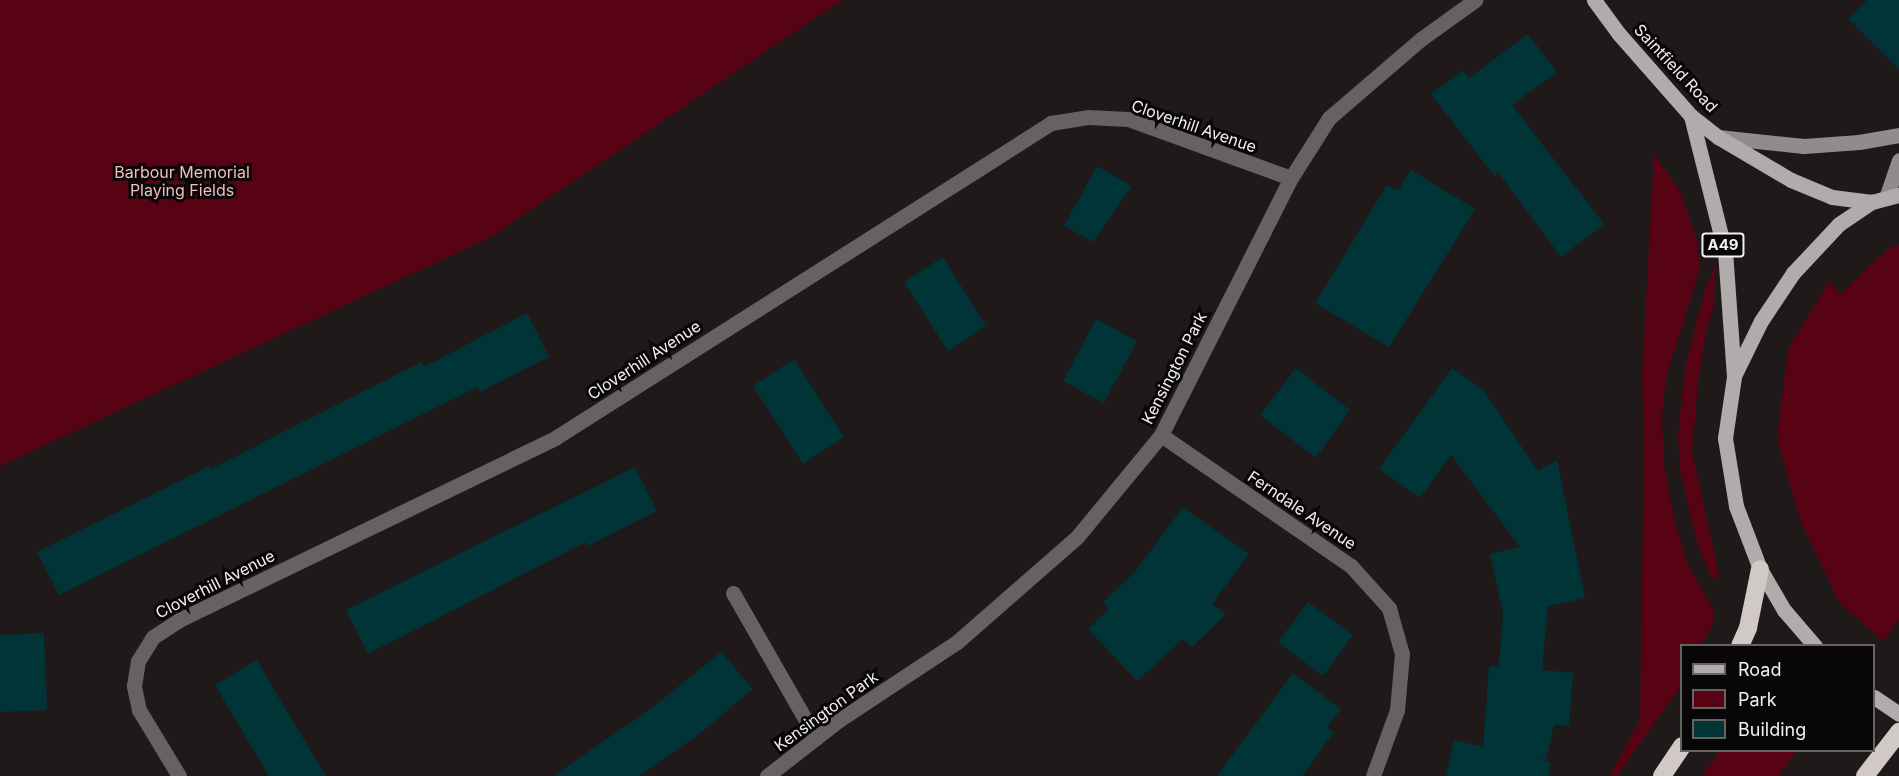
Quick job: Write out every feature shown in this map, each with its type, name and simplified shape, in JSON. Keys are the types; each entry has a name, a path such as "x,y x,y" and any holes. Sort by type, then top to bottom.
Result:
{"highway":[{"path":"1740,644 1748,628 1760,569"},
{"path":"1865,776 1899,732"},
{"path":"1662,776 1680,749"}],"main road":[{"name":"Saintfield Road","path":"1594,0 1619,34 1691,116 1718,136 1791,180 1832,197 1886,198"},
{"name":"A49","path":"1691,116 1725,251 1734,377 1725,438 1736,506 1760,569 1784,610 1814,644"},
{"name":"A49","path":"1734,377 1761,321 1794,273 1839,224 1886,198"},
{"path":"1875,698 1899,714"}],"street":[{"name":"Kensington Park","path":"767,776 816,738 965,635 1077,537 1161,435 1291,178 1329,118 1421,39 1475,0"},
{"name":"Cloverhill Avenue","path":"179,776 138,710 134,686 138,662 153,637 179,620 555,438 1051,123 1088,117 1128,120 1291,178"},
{"path":"1718,136 1804,146 1859,142 1899,135"},
{"path":"1886,198 1899,160"},
{"name":"Ferndale Avenue","path":"1161,435 1351,566 1389,608 1402,654 1397,710 1373,776"},
{"path":"733,593 816,738"}],"green space":[{"name":"Barbour Memorial Playing Fields","path":"0,0 842,0 491,237 0,466"},
{"path":"1654,154 1680,191 1697,240 1700,267 1666,378 1662,416 1664,464 1674,520 1687,563 1713,609 1714,623 1702,644 1680,644 1680,687 1617,776 1610,776 1640,720 1644,443 1642,376"},
{"path":"1899,245 1899,620 1883,641 1840,604 1801,522 1777,439 1788,349 1829,282 1841,294 1890,247"},
{"path":"1715,266 1714,303 1706,332 1698,381 1692,451 1719,575 1715,581 1699,549 1692,521 1680,470 1678,433 1685,368 1704,293"},
{"path":"1719,752 1796,752 1778,776 1702,776"}],"building":[{"path":"1867,0 1899,0 1899,69 1848,19"},
{"path":"1528,34 1557,72 1512,105 1604,224 1561,257 1498,172 1495,177 1431,94 1463,70 1469,78"},
{"path":"1097,166 1132,186 1093,242 1064,226"},
{"path":"1411,170 1475,209 1389,347 1315,303 1387,185 1398,191"},
{"path":"943,257 986,326 948,351 904,282"},
{"path":"527,313 549,357 480,392 478,387 59,595 37,552 210,466 211,469 421,362 424,367"},
{"path":"1096,319 1137,341 1104,403 1063,381"},
{"path":"794,359 844,437 803,464 753,386"},
{"path":"1296,368 1350,410 1316,458 1260,415"},
{"path":"1452,368 1484,391 1538,471 1557,460 1585,598 1548,606 1542,670 1573,673 1569,726 1554,725 1546,760 1534,757 1550,762 1549,776 1446,776 1454,740 1483,747 1489,666 1499,666 1503,613 1490,554 1520,547 1451,455 1420,498 1379,469"},
{"path":"635,467 657,511 588,546 586,542 368,654 346,610"},
{"path":"1183,507 1249,554 1212,604 1226,614 1192,647 1183,639 1137,681 1088,629 1109,609 1103,602 1134,573"},
{"path":"1308,602 1353,635 1323,676 1278,642"},
{"path":"44,633 47,710 0,712 0,635"},
{"path":"721,652 753,689 694,738 639,776 553,776 652,708"},
{"path":"257,660 326,776 269,776 215,685"},
{"path":"1293,673 1341,709 1327,727 1334,732 1302,776 1217,776"}]}
